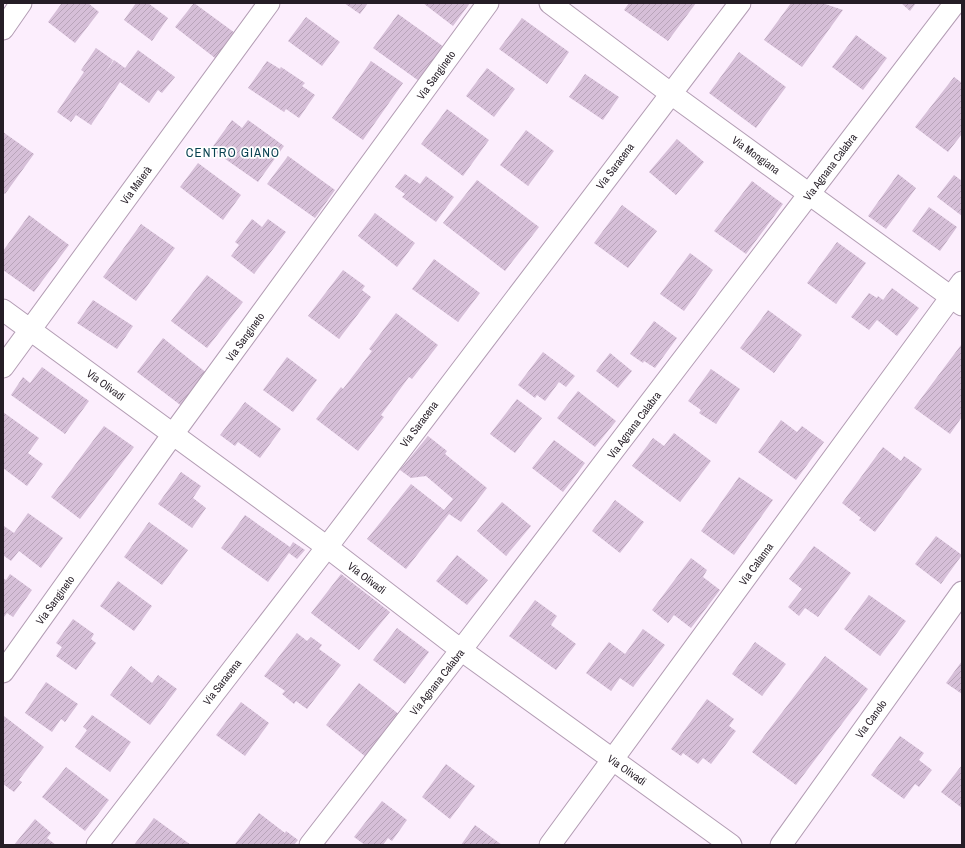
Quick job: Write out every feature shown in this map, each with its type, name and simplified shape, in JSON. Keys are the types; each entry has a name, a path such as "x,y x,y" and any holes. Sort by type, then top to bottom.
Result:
{"street":[{"path":"3,28 21,3"},
{"name":"Via Maierà","path":"3,367 269,3"},
{"name":"Via Sangineto","path":"3,672 173,434 488,3"},
{"name":"Via Mongiana","path":"550,3 670,93 810,193 958,295"},
{"name":"Via Saracena","path":"97,845 327,547 670,93 740,3"},
{"name":"Via Agnana Calabra","path":"310,845 462,650 956,3"},
{"name":"Via Calanna","path":"550,845 958,295"},
{"name":"Via Olivadi","path":"3,310 327,547 462,650 731,845"},
{"name":"Via Canolo","path":"781,845 962,592"}],"building":[{"path":"62,3 88,3 99,12 75,43 48,22"},
{"path":"136,3 148,3 168,18 152,41 124,20"},
{"path":"194,3 235,33 215,58 175,27"},
{"path":"344,3 368,3 360,14"},
{"path":"423,3 470,3 453,26"},
{"path":"629,3 696,3 668,41 624,10"},
{"path":"791,3 822,3 843,10 802,67 764,40"},
{"path":"901,3 916,3 910,11"},
{"path":"398,14 444,47 419,81 373,48"},
{"path":"306,17 340,42 322,66 288,41"},
{"path":"522,18 569,52 547,84 499,49"},
{"path":"856,35 887,58 863,90 832,67"},
{"path":"96,48 113,60 105,73 114,60 125,68 138,50 175,77 162,93 158,90 149,103 120,82 91,125 76,115 71,122 57,112 84,72 81,70"},
{"path":"739,52 786,87 756,128 709,93"},
{"path":"267,61 280,69 281,67 305,83 302,86 315,95 299,118 286,109 284,112 248,88"},
{"path":"371,61 403,83 363,140 332,118"},
{"path":"487,68 515,89 494,117 466,96"},
{"path":"585,74 619,97 603,120 569,97"},
{"path":"954,77 962,83 962,134 948,152 915,127"},
{"path":"447,109 489,140 463,176 421,144"},
{"path":"232,120 242,128 248,120 284,146 258,182 211,149"},
{"path":"526,130 554,151 528,186 500,165"},
{"path":"3,132 34,154 5,194 3,192"},
{"path":"677,139 704,162 676,195 649,172"},
{"path":"288,156 335,190 315,218 267,184"},
{"path":"198,163 241,195 223,220 180,187"},
{"path":"405,174 420,184 426,176 454,197 436,222 402,197 405,194 395,187"},
{"path":"898,174 916,188 886,229 868,216"},
{"path":"954,175 962,181 962,216 937,197"},
{"path":"477,180 539,227 505,271 443,223"},
{"path":"752,181 783,204 746,254 714,231"},
{"path":"622,205 657,231 628,268 594,243"},
{"path":"929,207 957,227 940,251 912,231"},
{"path":"375,213 415,243 397,267 358,236"},
{"path":"29,215 69,245 34,292 3,270 3,251"},
{"path":"252,219 262,227 268,219 286,232 254,274 231,256 239,245 235,242"},
{"path":"141,224 175,248 136,301 103,277"},
{"path":"837,242 866,263 836,304 807,283"},
{"path":"690,253 713,270 684,311 660,294"},
{"path":"434,259 480,293 458,322 412,289"},
{"path":"343,270 365,286 362,290 371,297 339,339 308,316"},
{"path":"207,275 243,302 207,348 171,321"},
{"path":"892,288 919,308 897,336 877,320 869,330 851,317 869,293 877,298 878,296 883,300"},
{"path":"93,300 133,326 117,349 77,323"},
{"path":"768,310 802,335 774,373 740,348"},
{"path":"396,313 438,345 412,379 409,377 381,415 384,417 358,451 316,419 341,387 343,389 372,351 369,349"},
{"path":"654,321 677,338 655,368 644,361 643,363 630,354"},
{"path":"163,338 208,374 183,407 137,372"},
{"path":"961,345 962,417 950,434 914,408"},
{"path":"543,352 575,376 566,387 559,382 545,401 537,395 535,398 518,385"},
{"path":"610,353 632,371 618,388 596,371"},
{"path":"287,357 317,380 293,412 263,390"},
{"path":"42,367 89,401 65,434 11,395 23,377 30,383"},
{"path":"711,369 740,389 716,424 699,413 701,410 688,401"},
{"path":"578,391 616,421 595,447 557,418"},
{"path":"517,399 542,418 515,453 490,434"},
{"path":"245,402 281,429 260,458 238,442 235,446 220,435"},
{"path":"3,412 39,438 28,453 43,464 27,486 3,468"},
{"path":"781,420 797,432 802,426 824,442 796,480 758,452"},
{"path":"104,426 134,447 80,519 51,497"},
{"path":"674,433 711,461 680,502 632,466 653,438 664,446"},
{"path":"428,436 447,451 445,454 487,488 461,522 449,514 406,569 367,539 411,484 444,510 453,499 426,476 411,478 400,470"},
{"path":"554,440 585,463 563,492 532,468"},
{"path":"883,447 901,461 904,456 922,469 875,532 859,520 861,518 842,503"},
{"path":"181,472 201,486 193,498 206,508 192,528 158,504"},
{"path":"739,477 773,500 734,555 701,531"},
{"path":"615,500 644,522 620,553 592,531"},
{"path":"502,502 531,526 506,556 477,531"},
{"path":"28,513 63,538 41,568 19,551 11,561 3,555 4,526 14,533"},
{"path":"245,515 290,547 293,542 305,550 297,559 289,553 268,582 221,548"},
{"path":"149,522 188,550 162,585 124,557"},
{"path":"936,536 962,555 941,584 915,564"},
{"path":"814,546 851,573 818,617 805,608 799,616 788,607 802,589 789,579"},
{"path":"457,555 488,580 467,605 436,581"},
{"path":"691,558 707,570 703,577 720,590 691,628 674,615 668,623 652,610"},
{"path":"10,574 32,590 13,617 7,613 4,617 3,578 6,580"},
{"path":"341,574 390,612 359,650 311,613"},
{"path":"118,581 152,606 134,631 100,606"},
{"path":"869,595 906,621 880,656 844,629"},
{"path":"535,600 557,616 551,625 576,644 556,670 509,636"},
{"path":"73,619 94,634 91,639 96,643 76,670 56,656 62,647 56,643"},
{"path":"397,628 429,652 405,684 373,660"},
{"path":"643,629 665,645 633,687 620,678 611,691 586,673 609,642 625,654"},
{"path":"297,633 307,641 311,637 322,645 319,649 341,665 307,709 296,701 294,704 282,694 285,691 264,676"},
{"path":"755,642 786,664 762,696 732,674"},
{"path":"825,656 868,689 796,785 752,752"},
{"path":"962,661 962,694 946,683"},
{"path":"131,666 152,683 158,675 177,689 150,725 110,695"},
{"path":"46,682 78,704 65,722 61,719 52,732 25,713"},
{"path":"359,683 400,715 366,757 326,725"},
{"path":"707,699 734,719 729,726 736,731 711,764 703,758 698,764 683,753 681,756 671,749"},
{"path":"241,702 269,723 245,756 216,735"},
{"path":"92,715 131,742 110,772 75,747 87,730 83,727"},
{"path":"4,716 44,747 19,780 22,782 14,792 3,784"},
{"path":"900,736 924,753 919,760 932,770 919,787 915,784 904,799 871,775"},
{"path":"446,764 475,786 450,819 422,797"},
{"path":"962,765 962,808 941,792"},
{"path":"66,767 109,800 85,831 42,797"},
{"path":"382,801 407,820 392,841 388,838 383,845 365,845 354,837"},
{"path":"259,813 285,833 286,831 298,840 294,845 235,844"},
{"path":"154,818 191,845 134,845"},
{"path":"35,819 51,833 47,838 56,845 14,845"},
{"path":"475,825 502,845 461,845"}],"district":[{"name":"CENTRO GIANO","path":"233,152"}]}
